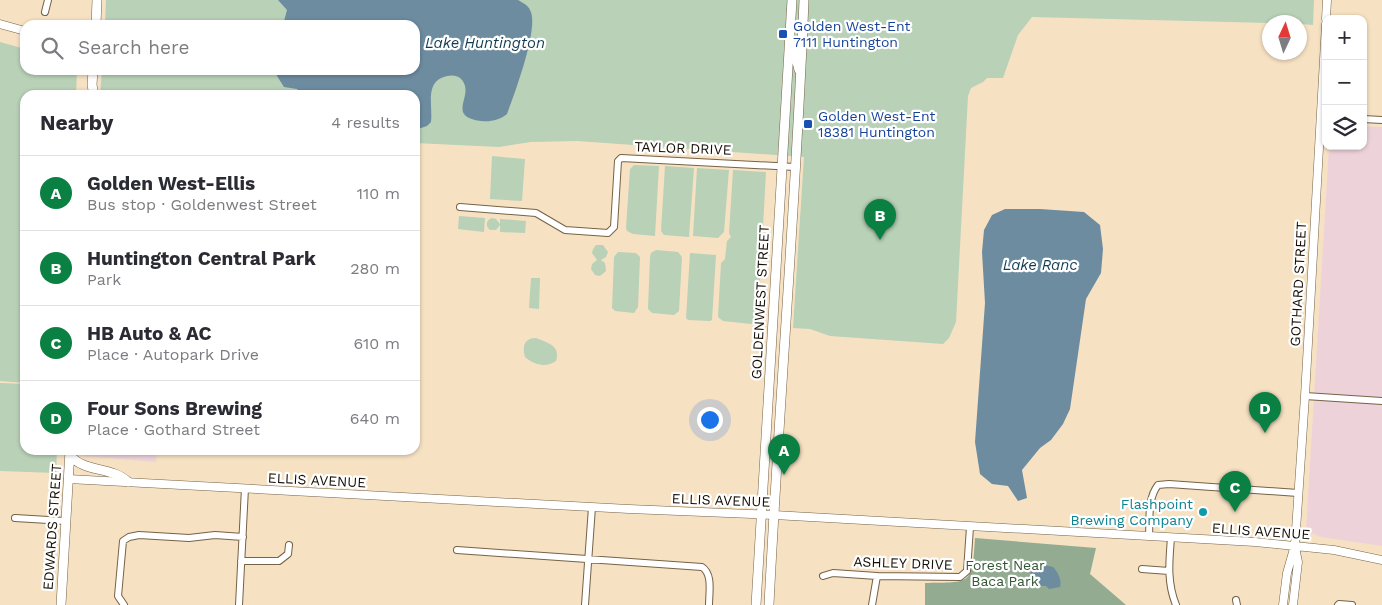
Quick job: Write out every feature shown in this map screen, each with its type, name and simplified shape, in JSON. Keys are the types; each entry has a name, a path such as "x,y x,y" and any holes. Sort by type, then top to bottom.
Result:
{"main road":[{"path":"96,20 97,0"},
{"path":"793,0 797,6 796,58 801,72"},
{"name":"GOLDENWEST STREET","path":"756,605 793,0"},
{"name":"GOLDENWEST STREET","path":"770,605 804,0"},
{"path":"93,75 93,90"},
{"path":"90,90 92,85"},
{"name":"EDWARDS STREET","path":"60,605 70,455"},
{"path":"73,455 81,464 122,475 128,482"}],"street":[{"path":"45,12 48,0"},
{"path":"1326,15 1328,0"},
{"path":"0,24 20,30"},
{"name":"GOTHARD STREET","path":"1323,105 1325,60"},
{"path":"1367,119 1382,120"},
{"name":"GOTHARD STREET","path":"1283,605 1287,573 1294,545 1322,132"},
{"name":"TAYLOR DRIVE","path":"460,207 536,213 565,230 608,233 614,226 618,161 621,158 795,167"},
{"path":"1305,396 1382,401"},
{"name":"ELLIS AVENUE","path":"68,479 592,507 762,514 1294,545 1334,550 1382,562"},
{"path":"1149,536 1152,498 1158,485 1169,484 1298,493"},
{"path":"239,605 245,488"},
{"path":"586,605 592,507"},
{"path":"15,518 66,521"},
{"name":"ASHLEY DRIVE","path":"823,576 834,573 877,576 960,577 967,571 970,527"},
{"path":"123,605 118,596 123,540 129,536 189,538 215,535 243,537"},
{"path":"1171,538 1169,571 1171,592 1176,605"},
{"path":"241,561 279,561 288,554 289,545"},
{"name":"GOTHARD STREET","path":"1293,605 1298,562 1294,545"},
{"path":"457,550 702,567 706,569 709,576 708,605"},
{"path":"1142,569 1169,571"},
{"path":"872,605 877,576"},
{"path":"1339,604 1352,605"}],"shaded area":[{"path":"1367,126 1382,127 1382,546 1321,537 1306,531 1329,150 1367,150"},
{"path":"82,455 157,455 156,462"}],"green space":[{"path":"106,0 1314,0 1313,25 1307,25 1307,15 1262,15 1262,23 1032,17 1018,35 1003,78 987,78 971,88 968,96 956,322 949,338 943,344 830,336 810,329 793,328 804,157 577,141 531,142 499,147 420,143 420,90 100,90 102,75 420,75 420,20 105,20"},
{"path":"0,42 20,48 20,75 77,75 76,90 20,90 20,383 0,381"},
{"path":"492,156 525,159 522,201 490,199"},
{"path":"634,165 659,166 655,236 633,234 627,231 626,228 630,169"},
{"path":"665,166 694,168 689,237 664,235 661,231"},
{"path":"697,168 729,170 724,232 718,238 693,236"},
{"path":"733,170 766,172 758,317 751,324 723,321 718,317 721,263 725,259 727,241 731,237 729,233"},
{"path":"459,216 485,218 484,232 458,229"},
{"path":"492,218 496,219 500,224 500,219 526,221 525,233 500,232 500,225 496,230 490,230 487,227 487,223"},
{"path":"596,245 603,245 608,252 606,257 601,260 605,263 606,271 600,276 595,275 591,269 592,264 597,260 592,253"},
{"path":"656,250 678,252 682,257 679,311 674,315 652,313 648,309 650,257 651,253"},
{"path":"618,252 636,253 640,257 638,307 634,313 615,311 612,308 614,257"},
{"path":"690,253 716,255 712,320 710,321 688,320 686,318"},
{"path":"531,278 540,278 539,309 529,308"},
{"path":"536,338 555,348 557,352 556,361 540,365 525,357 526,341"},
{"path":"0,383 20,384 20,455 57,455 56,473 0,471"},
{"name":"Forest Near Baca Park","path":"975,538 1096,548 1090,574 1126,605 925,605 925,583 960,581 970,573"}],"water":[{"name":"Lake Huntington","path":"278,0 518,0 527,5 530,10 532,30 525,61 507,114 491,121 481,121 465,115 463,105 465,86 457,76 447,76 435,83 432,88 431,122 420,128 420,90 298,90 284,87 277,75 420,75 420,20 284,20 287,10"},
{"name":"Lake Ranc","path":"1005,209 1084,212 1100,225 1103,249 1101,273 1086,299 1070,409 1063,424 1051,440 1040,448 1022,470 1027,498 1018,501 1008,486 992,484 980,474 975,442 985,303 982,252 984,230 992,215"},
{"path":"1036,563 1053,567 1059,576 1060,587 1049,589 1046,586 1033,584 1031,570 1032,565"}],"place":[{"name":"Golden West-Ent 7111 Huntington","path":"783,34"},
{"name":"Golden West-Ent 18381 Huntington","path":"808,124"},
{"name":"Huntington Central Park","path":"880,240"},
{"name":"Four Sons Brewing","path":"1265,433"},
{"name":"Golden West-Ellis","path":"784,475"},
{"name":"Flashpoint Brewing Company","path":"1203,512"},
{"name":"HB Auto & AC","path":"1235,512"}]}
